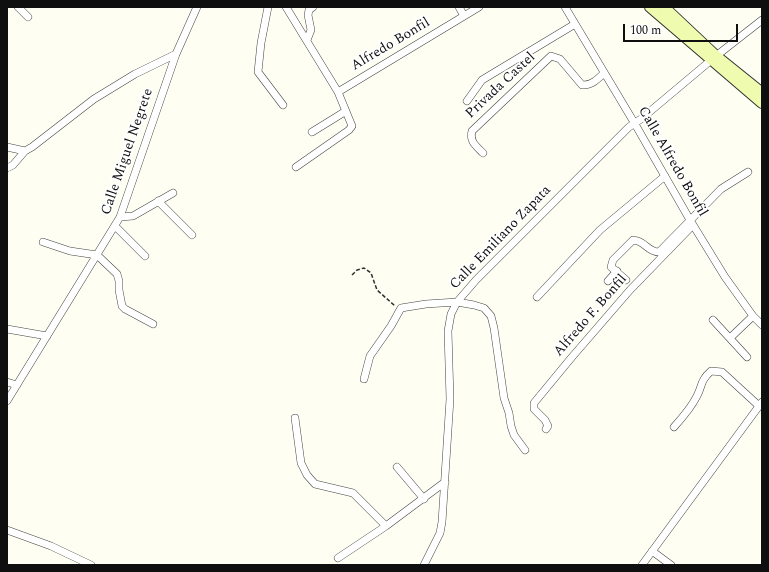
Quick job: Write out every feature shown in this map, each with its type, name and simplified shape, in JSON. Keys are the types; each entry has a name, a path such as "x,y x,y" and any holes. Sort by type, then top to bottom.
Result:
{"main road":[{"path":"650,7 713,58 762,93"},
{"path":"664,7 713,58 762,103"}],"street":[{"path":"18,7 28,17"},
{"name":"Calle Miguel Negrete","path":"7,400 120,217 176,54 197,7"},
{"path":"268,7 261,43 258,72 284,105"},
{"path":"286,7 338,92 352,126 349,130 296,167"},
{"path":"307,40 311,30 308,15 309,10 313,7"},
{"path":"459,7 464,16"},
{"name":"Alfredo Bonfil","path":"338,92 479,7"},
{"name":"Calle Alfredo Bonfil","path":"565,7 635,124 691,222 725,277 753,316 762,325"},
{"name":"Calle Emiliano Zapata","path":"424,565 440,533 450,399 448,331 451,314 457,302 476,280 629,127 635,124 713,58 762,20"},
{"name":"Privada Castel","path":"467,100 482,80 575,24"},
{"path":"7,168 13,165 25,151 94,99 136,74 176,54"},
{"name":"Privada Castel","path":"483,153 472,142 470,136 472,131 551,56 560,59 584,86 592,83 604,73"},
{"path":"312,132 346,111"},
{"path":"7,147 25,151"},
{"path":"626,280 612,267 613,260 633,240 640,240 653,252 659,252 691,222 721,189 748,172"},
{"path":"537,297 600,230 664,176"},
{"path":"120,217 133,216 173,193"},
{"path":"158,201 192,235"},
{"name":"Alfredo F. Bonfil","path":"546,429 548,426 545,420 534,409 534,404 572,357 691,222"},
{"path":"115,226 145,256"},
{"path":"43,242 70,251 97,255 117,274 122,306 127,311 153,324"},
{"path":"608,281 617,272"},
{"path":"364,379 370,356 391,326 401,308 426,304 457,302 484,308 491,316 494,328 504,398 509,413 511,426 514,435 525,450"},
{"path":"730,338 753,316"},
{"path":"713,320 747,357"},
{"path":"7,328 47,336"},
{"path":"642,565 760,404 722,372 711,371 704,378 697,396 689,409 674,427"},
{"path":"7,382 17,385"},
{"path":"295,418 302,463 307,475 315,484 353,493 386,526"},
{"path":"397,468 424,499"},
{"path":"338,558 386,526 445,482"},
{"path":"7,530 51,546 91,565"},
{"path":"652,551 671,565"}],"path":[{"path":"352,275 357,270 364,268 372,273 377,290 393,305 397,308 401,308"}]}
